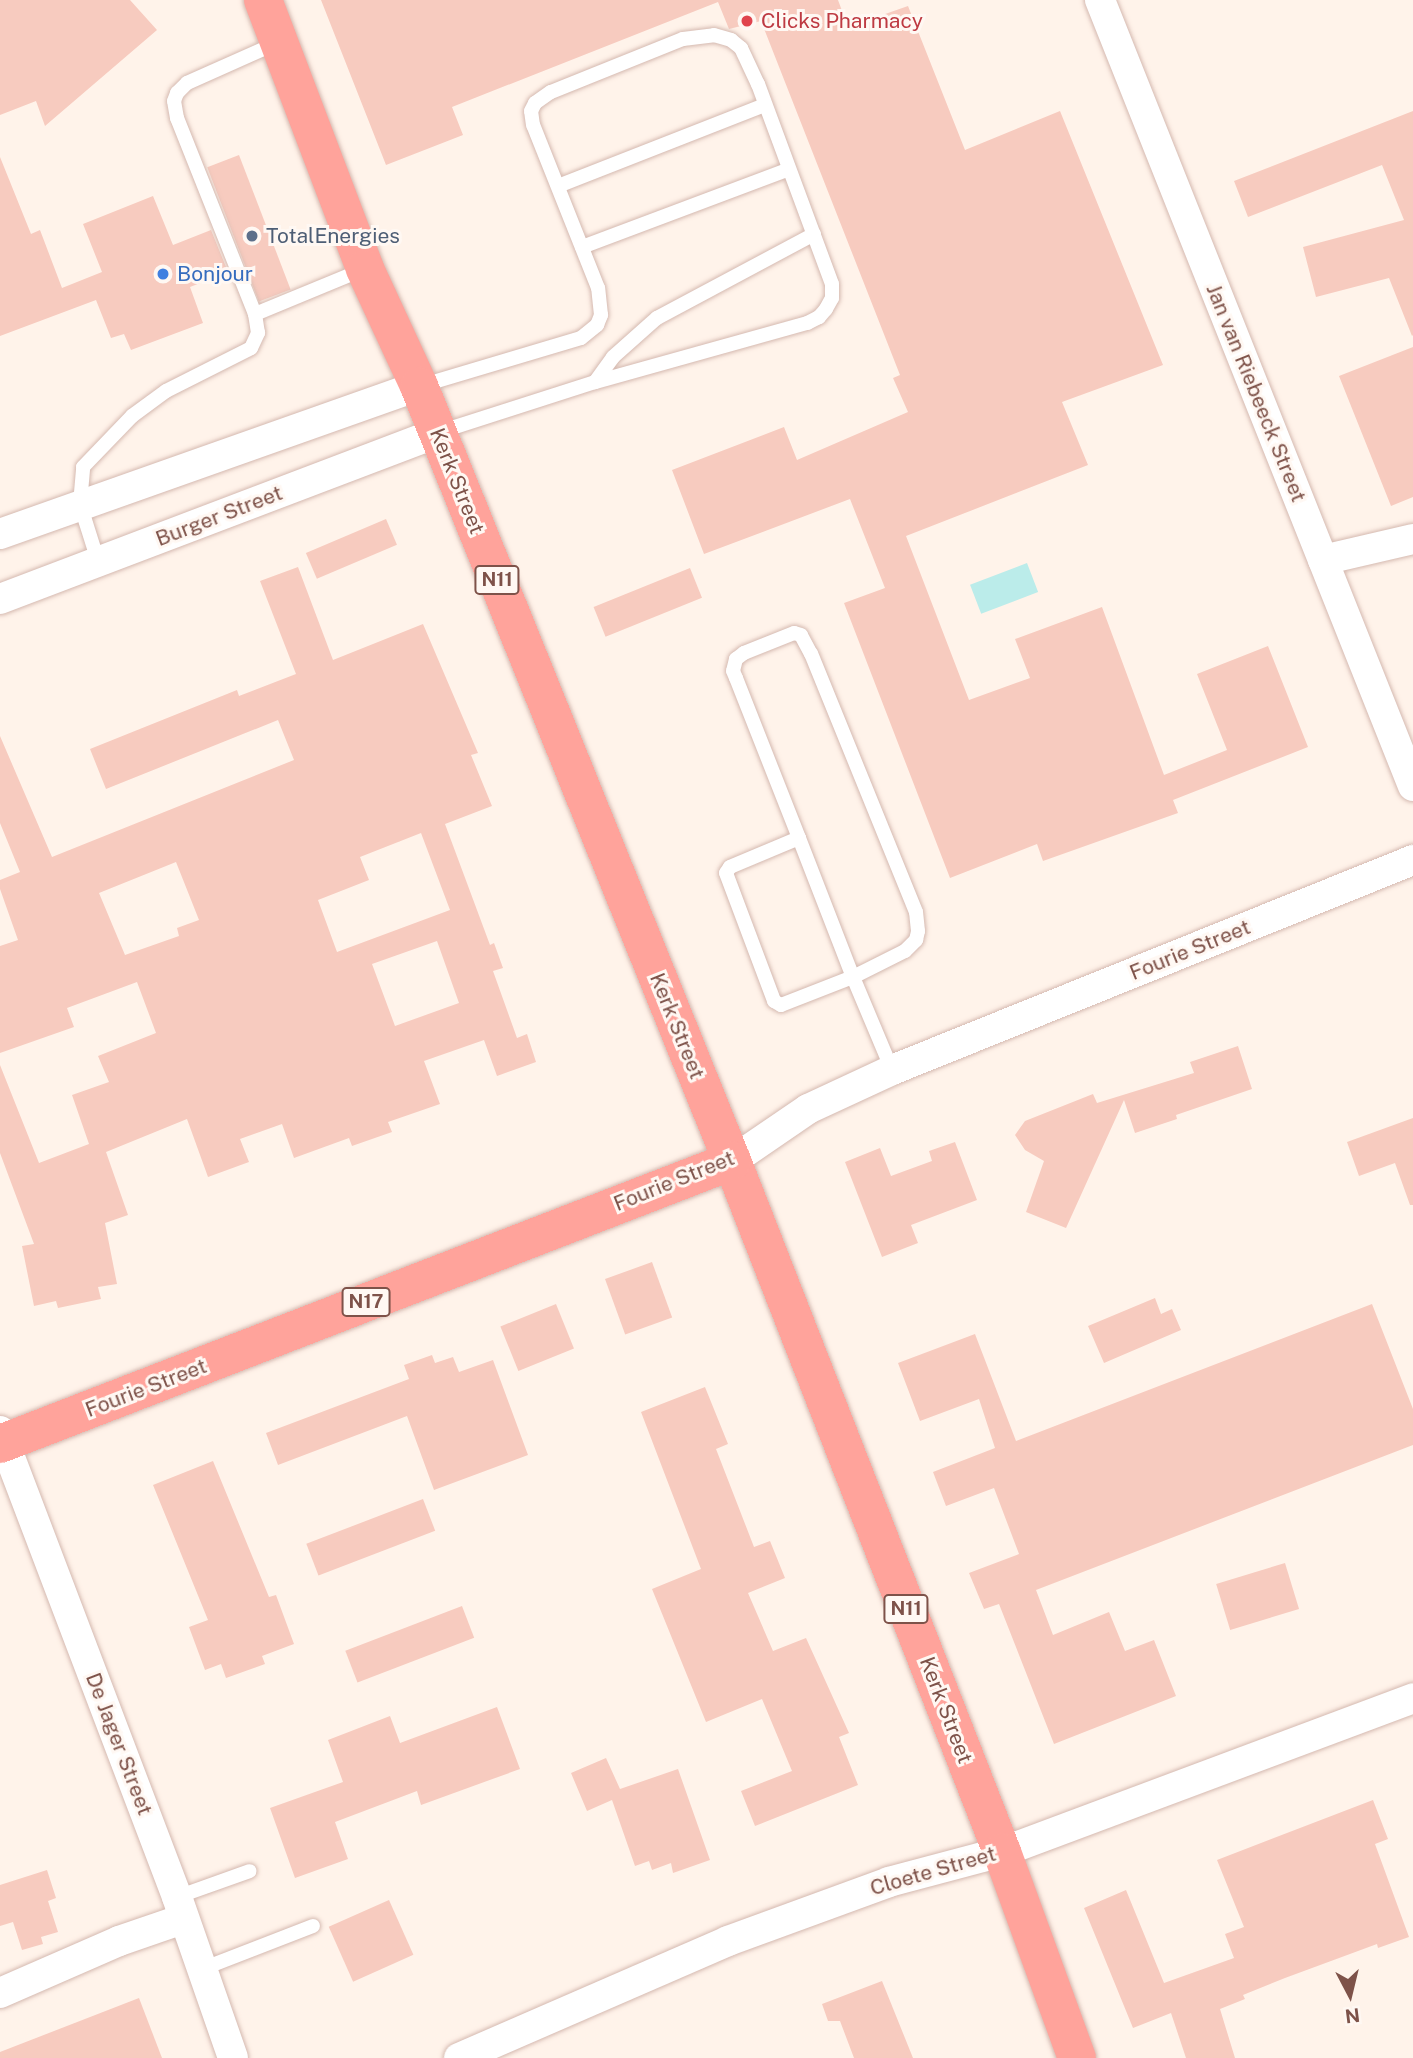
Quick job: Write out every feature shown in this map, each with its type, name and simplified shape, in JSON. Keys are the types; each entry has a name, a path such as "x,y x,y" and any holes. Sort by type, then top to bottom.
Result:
{"highway":[{"name":"Kerk Street","path":"263,0 365,269 419,386 732,1161 1002,1852 1077,2058"},
{"name":"Fourie Street","path":"1,1439 732,1161"}],"street":[{"name":"Jan van Riebeeck Street","path":"1100,0 1413,786"},
{"path":"0,534 419,386"},
{"name":"Burger Street","path":"0,599 438,433"},
{"path":"1323,560 1413,539"},
{"name":"Fourie Street","path":"732,1161 808,1109 892,1070 1413,860"},
{"name":"De Jager Street","path":"1,1439 180,1908 233,2058"},
{"name":"Cloete Street","path":"459,2058 729,1941 888,1882 1002,1852 1413,1698"},
{"path":"0,1993 119,1941 180,1908"}],"lane":[{"path":"419,386 570,342 588,334 601,315 601,300 533,125 535,103 551,92 683,39 714,35 731,40 741,48 749,61 832,284 832,298 819,317 595,382 438,433"},
{"path":"98,561 79,504 83,467 132,416 166,391 251,348 258,333 255,314 183,133 174,101 177,93 187,83 279,42"},
{"path":"558,186 765,105"},
{"path":"582,247 789,169"},
{"path":"595,382 612,357 657,318 814,234"},
{"path":"255,314 365,269"},
{"path":"799,838 730,867 726,873 774,1001 788,1004 853,977 912,946 918,931 916,912 811,654 801,635 794,633 744,653 736,659 733,671 799,838 853,977 892,1070"},
{"path":"180,1908 250,1871"},
{"path":"202,1969 313,1926"}],"water":[{"path":"1027,563 1038,592 981,614 970,585"}],"building":[{"path":"0,0 130,0 157,30 45,126 36,101 0,115"},
{"path":"321,0 838,0 848,27 908,6 965,150 1060,111 1163,365 1062,402 1088,465 906,536 969,700 1030,678 1015,639 1102,607 1164,775 1227,750 1197,674 1268,646 1308,747 1173,800 1178,813 1043,861 1037,844 950,878 844,603 885,588 850,499 704,554 672,470 784,427 797,460 908,412 893,378 900,375 761,21 729,29 718,2 452,107 463,135 386,165"},
{"path":"1413,111 1412,336 1389,278 1316,297 1303,247 1404,220 1382,165 1248,217 1234,181"},
{"path":"239,155 291,289 259,302 207,167"},
{"path":"0,157 31,234 40,230 62,288 102,272 83,224 153,196 173,245 211,230 228,272 190,287 203,323 131,350 124,334 111,338 96,300 0,336"},
{"path":"1413,347 1413,497 1391,506 1339,376"},
{"path":"386,519 397,545 317,579 306,553"},
{"path":"298,567 333,660 423,624 478,753 471,755 492,806 445,824 490,945 494,943 503,968 493,971 517,1038 527,1034 536,1062 497,1076 484,1040 424,1061 440,1104 388,1122 392,1132 352,1146 349,1138 294,1158 282,1124 240,1139 249,1162 208,1177 187,1119 106,1152 128,1215 105,1223 117,1284 98,1287 101,1299 58,1308 56,1301 34,1306 22,1246 34,1244 0,1153 0,1065 39,1163 89,1144 72,1095 109,1082 98,1056 156,1033 137,982 67,1008 74,1027 0,1053 0,946 18,940 0,889 0,880 20,872 0,823 0,736 52,857 294,760 278,720 106,789 90,749 237,690 239,696 296,674 260,581","holes":["421,833 450,910 337,952 318,900 369,880 360,857","176,862 199,920 177,928 179,936 125,955 99,893","437,941 459,1003 395,1026 372,964"]},
{"path":"690,568 702,598 606,637 594,607"},
{"path":"1238,1046 1252,1089 1176,1115 1177,1119 1135,1133 1124,1100 1066,1228 1026,1212 1044,1161 1025,1150 1015,1135 1025,1121 1093,1094 1097,1103 1194,1073 1190,1062"},
{"path":"1413,1118 1413,1205 1410,1205 1395,1163 1359,1176 1347,1142"},
{"path":"955,1142 977,1200 911,1225 918,1243 882,1257 845,1162 880,1148 891,1176 932,1161 929,1151"},
{"path":"652,1262 672,1317 625,1335 605,1279"},
{"path":"1155,1298 1161,1314 1172,1309 1181,1330 1104,1363 1088,1326"},
{"path":"556,1304 574,1349 518,1371 500,1326"},
{"path":"1372,1304 1413,1409 1413,1445 1036,1590 1053,1635 1109,1612 1125,1651 1154,1640 1176,1696 1054,1744 999,1604 984,1609 969,1573 1019,1554 994,1488 946,1506 933,1472 995,1448 979,1399 920,1421 898,1363 975,1334 1016,1441"},
{"path":"432,1355 435,1363 453,1357 459,1372 493,1360 528,1455 434,1490 407,1416 278,1465 266,1433 409,1379 404,1365"},
{"path":"705,1387 728,1444 716,1449 754,1547 770,1541 785,1578 748,1593 773,1651 806,1638 849,1733 839,1737 858,1785 755,1826 741,1791 792,1771 762,1699 706,1722 652,1589 701,1569 641,1412"},
{"path":"213,1461 269,1597 276,1595 294,1644 262,1656 265,1664 226,1678 221,1664 205,1670 189,1627 208,1620 153,1485"},
{"path":"423,1499 435,1531 318,1576 306,1544"},
{"path":"1285,1563 1299,1609 1230,1630 1216,1584"},
{"path":"462,1606 474,1638 357,1683 345,1651"},
{"path":"497,1707 520,1769 421,1805 417,1791 335,1822 348,1859 295,1878 270,1808 343,1782 328,1740 390,1716 400,1743"},
{"path":"606,1758 620,1789 678,1769 710,1860 673,1873 671,1863 652,1870 649,1861 635,1866 612,1800 587,1811 571,1773"},
{"path":"1373,1800 1388,1839 1375,1844 1409,1937 1378,1948 1377,1944 1285,1978 1243,1995 1245,1999 1220,2009 1235,2058 1186,2058 1171,2013 1133,2028 1084,1908 1126,1890 1164,1983 1234,1958 1225,1934 1244,1927 1217,1860"},
{"path":"47,1870 56,1898 48,1901 58,1932 41,1937 43,1944 22,1950 13,1922 0,1926 0,1885"},
{"path":"389,1900 413,1955 353,1982 329,1927"},
{"path":"882,1981 913,2058 854,2058 840,2021 828,2021 822,2004"},
{"path":"139,1998 162,2058 0,2058 0,2052"}],"place":[{"name":"Clicks Pharmacy","path":"747,21"},
{"name":"TotalEnergies","path":"252,236"},
{"name":"Bonjour","path":"163,274"}]}
